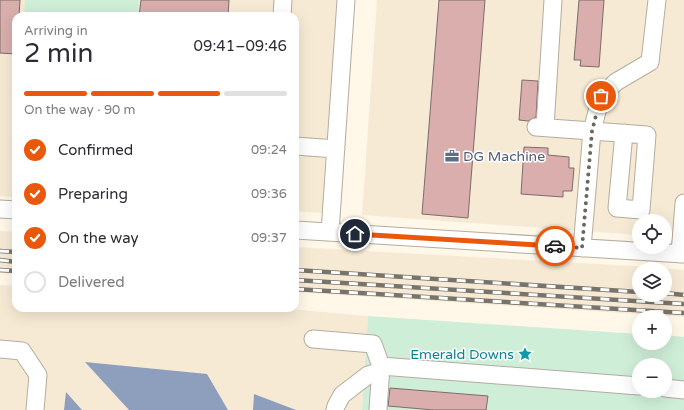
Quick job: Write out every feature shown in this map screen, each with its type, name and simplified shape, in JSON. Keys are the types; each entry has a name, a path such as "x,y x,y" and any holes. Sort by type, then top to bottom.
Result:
{"street":[{"path":"282,12 283,0"},
{"path":"330,232 346,0"},
{"path":"553,0 540,127 624,133"},
{"path":"582,248 592,131 601,96 616,82 650,62 657,0"},
{"path":"299,146 336,149"},
{"path":"299,230 682,254 684,204"},
{"path":"0,209 12,210"},
{"path":"313,339 373,344 381,368 378,410"},
{"path":"0,349 22,351 38,375 35,410"},
{"path":"335,410 342,394 368,375 381,368 632,386"},
{"path":"672,389 684,390"}],"shaded area":[{"path":"0,0 25,0 24,12 12,12 12,184 11,197 0,196"},
{"path":"139,0 337,0 322,213 299,211 299,12 138,12"},
{"path":"377,0 684,0 684,238 672,237 672,214 632,214 632,234 362,215"},
{"path":"0,231 12,232 12,274 0,273"},
{"path":"299,247 632,266 632,302 672,302 672,269 684,270 684,317 672,316 672,310 632,310 632,314 299,292"},
{"path":"0,285 12,286 12,312 299,312 299,310 368,316 362,410 0,410"}],"green space":[{"path":"25,0 139,0 138,12 24,12"},
{"name":"Emerald Downs","path":"368,316 632,334 632,350 672,350 672,336 684,337 684,410 362,410"}],"water":[{"path":"85,362 207,374 228,410 129,410"},
{"path":"66,392 82,410 64,410"},
{"path":"254,394 296,410 253,410"}],"building":[{"path":"0,0 20,0 19,12 12,12 12,54 0,53"},
{"path":"141,0 229,0 228,12 140,12"},
{"path":"439,0 485,0 468,218 422,214"},
{"path":"579,0 604,0 599,67 580,66 581,60 574,60"},
{"path":"522,80 538,81 536,117 528,121 519,120"},
{"path":"524,147 548,148 548,155 569,157 569,168 574,168 572,191 563,191 563,197 521,194"},
{"path":"390,388 488,396 486,410 434,410 388,406"}],"railway":[{"path":"0,251 12,252"},
{"path":"0,260 12,262"},
{"path":"0,270 12,271"},
{"path":"299,270 632,292"},
{"path":"299,280 684,304"},
{"path":"299,289 684,313"},
{"path":"672,294 684,295"}],"way so far":[{"path":"555,246 582,248 592,131 601,96"}],"place":[{"name":"DG Machine","path":"452,156"},
{"name":"Emerald Downs","path":"525,354"}],"route":[{"path":"355,234 555,246"}]}
